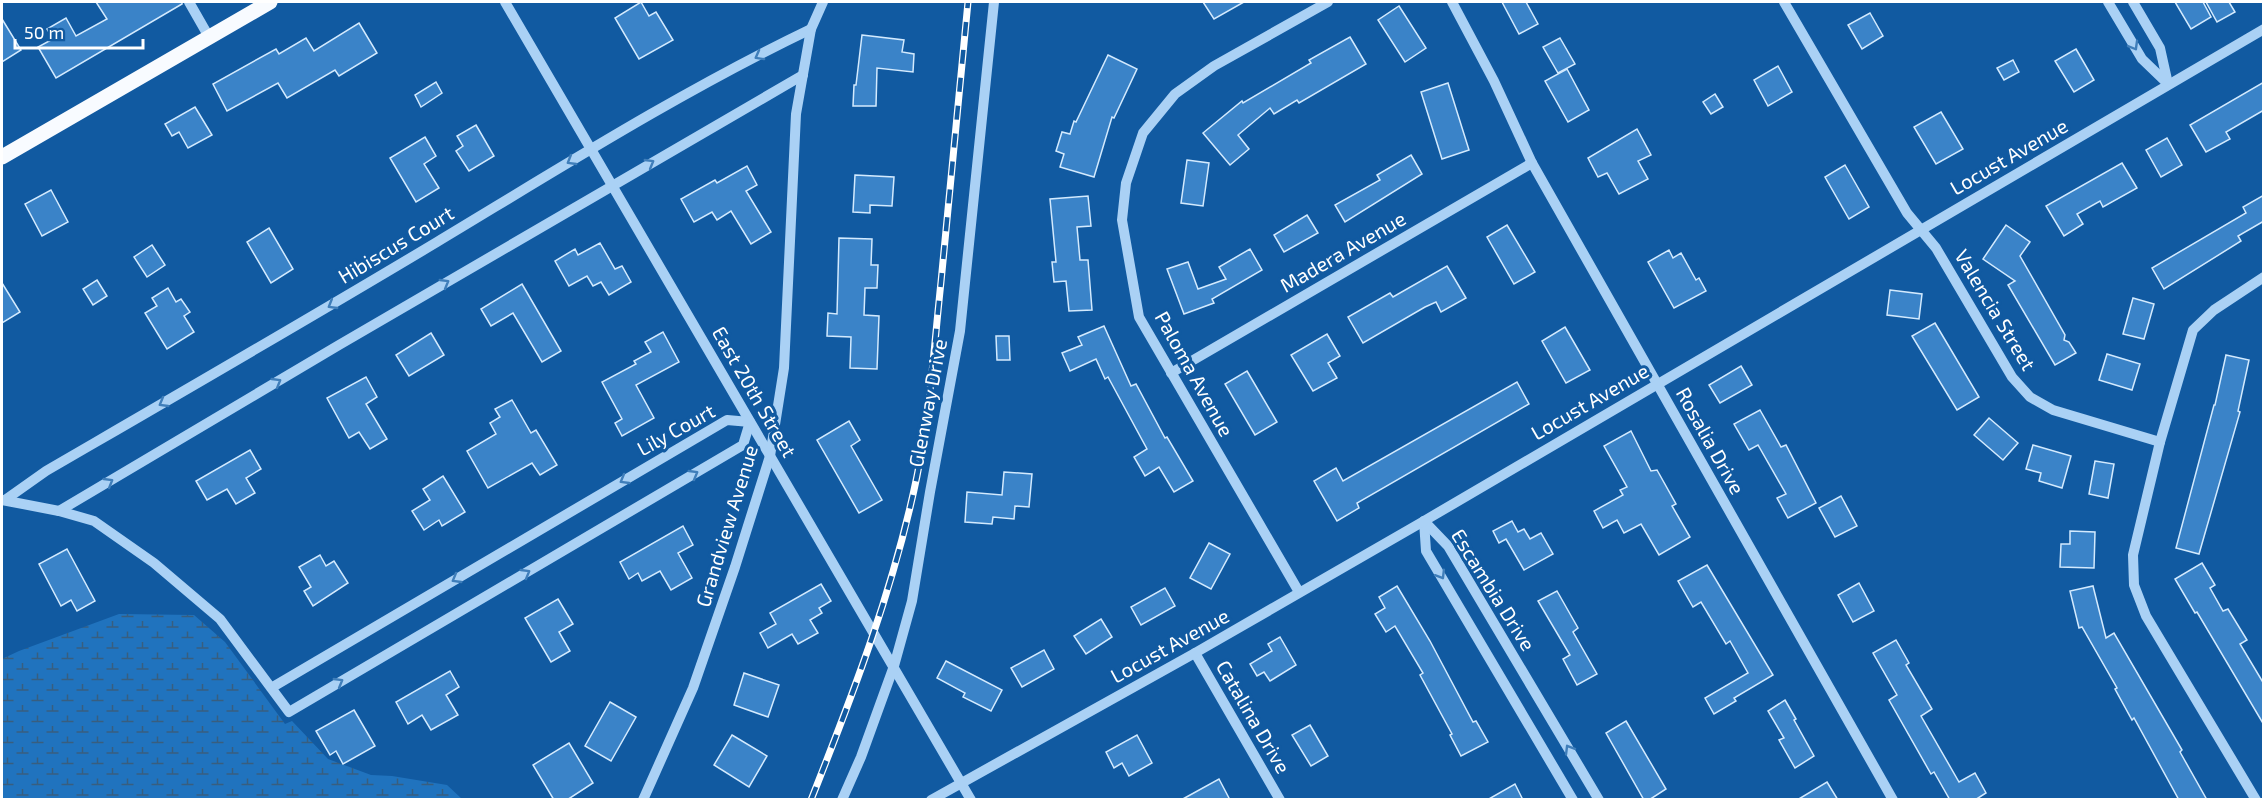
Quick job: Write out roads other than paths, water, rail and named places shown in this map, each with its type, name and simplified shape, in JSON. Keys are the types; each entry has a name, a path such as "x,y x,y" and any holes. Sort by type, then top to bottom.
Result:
{"main road":[{"path":"2,157 270,2"}],"street":[{"path":"189,2 209,37"},
{"name":"East 20th Street","path":"505,2 593,148 971,800"},
{"name":"Grandview Avenue","path":"643,800 693,688 770,456 784,368 795,114 811,29 823,2"},
{"name":"Glenway Drive","path":"842,800 861,757 894,666 912,601 960,331 994,2"},
{"name":"Paloma Avenue","path":"1299,592 1139,317 1122,220 1126,183 1143,134 1175,94 1214,66 1328,2"},
{"name":"Rosalia Drive","path":"1452,2 1494,81 1532,163 1893,800"},
{"name":"Valencia Street","path":"1784,2 1907,213 1936,248 2012,377 2030,397 2053,410 2160,442"},
{"path":"2108,2 2142,60 2168,84"},
{"path":"2133,2 2160,48 2168,84"},
{"name":"Hibiscus Court","path":"3,501 46,471 320,312 593,148 774,47 811,29"},
{"name":"Locust Avenue","path":"931,800 1195,653 1424,521 2264,29"},
{"path":"59,511 613,184 803,75"},
{"name":"Madera Avenue","path":"1171,373 1532,163"},
{"path":"2256,800 2146,616 2134,585 2133,555 2160,442 2193,330 2214,310 2264,277"},
{"name":"Lily Court","path":"271,688 726,420 750,422"},
{"path":"3,501 59,511 94,521 154,563 220,619 289,712 743,445 750,422"},
{"name":"Escambia Drive","path":"1424,521 1426,551 1573,800"},
{"name":"Escambia Drive","path":"1424,521 1448,546 1599,800"},
{"name":"Catalina Drive","path":"1195,653 1281,800"}],"railway":[{"path":"811,800 871,640 897,559 917,476 931,379 968,2"}]}
